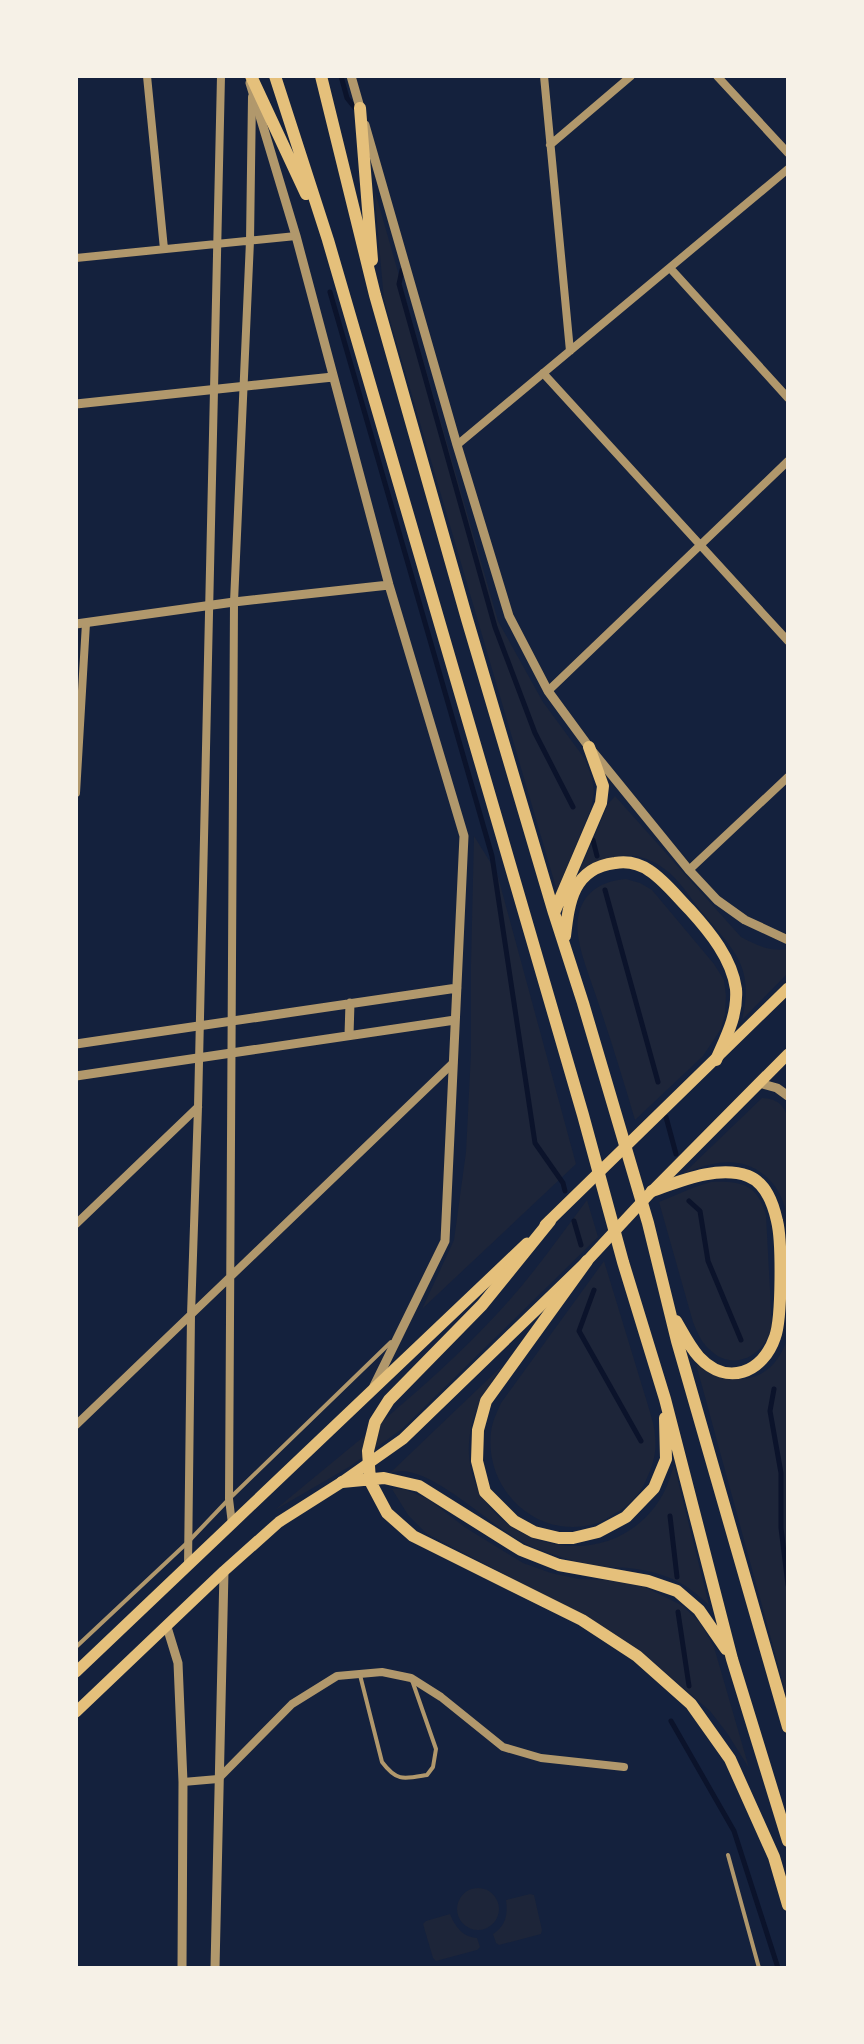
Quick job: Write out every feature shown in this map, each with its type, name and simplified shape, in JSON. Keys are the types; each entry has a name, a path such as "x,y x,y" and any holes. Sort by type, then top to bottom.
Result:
{"highway":[{"path":"250,76 328,240"},
{"path":"275,76 328,240 583,1115 665,1399 732,1659 788,1841"},
{"path":"321,76 375,295 467,619 648,1223 669,1308 788,1727"},
{"path":"360,108 375,295"},
{"path":"554,913 601,803 603,786 589,747"},
{"path":"564,944 572,897 583,877 592,869 621,862 649,871 701,923 724,954 732,972 736,988 734,1019 716,1060"},
{"path":"652,1191 711,1173 748,1176 769,1194 778,1223 780,1286 776,1334 767,1354 751,1371 721,1372 708,1365 699,1357 669,1308"},
{"path":"550,1221 482,1305 389,1400 375,1422 368,1451 370,1481 387,1513 413,1536 582,1620 637,1656 691,1704 730,1759 774,1857 788,1905"},
{"path":"587,1261 486,1401 477,1445 477,1461 485,1492 514,1521 534,1532 573,1538 598,1532 626,1517 654,1488 666,1459 665,1399"},
{"path":"342,1482 384,1478 419,1486 521,1550 559,1565 648,1581 677,1591 699,1610 732,1659"}],"main road":[{"path":"76,1672 550,1221 788,988"},
{"path":"76,1712 279,1522 403,1439 587,1261 788,1054"}],"street":[{"path":"147,76 164,249"},
{"path":"188,1566 191,1315 221,76"},
{"path":"250,76 389,585 464,836 445,1241 372,1391"},
{"path":"351,76 509,616 548,691 589,747 689,870 717,900 736,914 788,940"},
{"path":"544,76 570,351"},
{"path":"550,145 631,76"},
{"path":"717,76 788,153"},
{"path":"232,1524 229,1499 234,602 250,241 253,94"},
{"path":"457,445 788,169"},
{"path":"76,258 296,236"},
{"path":"670,268 788,398"},
{"path":"543,373 788,641"},
{"path":"76,404 333,377"},
{"path":"548,691 788,461"},
{"path":"76,793 81,624 234,602 389,585"},
{"path":"689,870 788,777"},
{"path":"76,1044 457,988"},
{"path":"349,1035 350,1003"},
{"path":"76,1076 455,1020"},
{"path":"76,1425 453,1063"},
{"path":"759,1083 777,1088 788,1096"},
{"path":"76,1224 198,1107"},
{"path":"215,1968 224,1571"},
{"path":"167,1627 178,1663 183,1782 182,1968"},
{"path":"183,1782 218,1779 292,1704 337,1676 382,1672 411,1678 441,1697 503,1747 541,1758 624,1767"}],"lane":[{"path":"76,1647 399,1335"},
{"path":"360,1675 382,1762 391,1774 402,1779 427,1775 433,1767 436,1749 411,1678"},
{"path":"728,1855 759,1968"}],"shaded area":[{"path":"374,188 498,621 543,702 585,759 592,778 594,792 591,809 557,891 384,300"},
{"path":"615,796 741,937 769,949 788,949 788,973 742,1020 746,985 738,959 668,872 641,857 618,856 597,864 577,877 608,804"},
{"path":"474,836 497,873 576,1164 422,1309 454,1240 466,1152 471,1053"},
{"path":"626,879 652,890 714,964 724,980 726,996 721,1029 703,1056 635,1120 583,957 577,927 580,909 594,890 609,882"},
{"path":"762,1098 779,1103 788,1119 788,1277 785,1210 774,1185 764,1175 754,1168 732,1162 708,1165 683,1174"},
{"path":"711,1182 746,1186 758,1196 766,1215 772,1328 762,1346 746,1358 737,1360 718,1356 706,1346 698,1333 659,1202"},
{"path":"587,1200 598,1237 402,1429 349,1467 275,1510 444,1367 520,1288"},
{"path":"604,1261 653,1424 654,1458 641,1489 619,1511 598,1523 576,1527 555,1525 536,1518 506,1492 496,1474 491,1454 492,1428 501,1403"},
{"path":"788,1335 788,1701 696,1364 725,1377 752,1377 774,1363"},
{"path":"503,1365 481,1401 472,1424 470,1463 482,1496 505,1522 536,1539 570,1546 605,1542 637,1525 663,1494 674,1465 709,1605 682,1584 662,1575 584,1563 537,1549 514,1537 432,1481 402,1471 390,1473"},
{"path":"392,1489 404,1489 428,1499 466,1528 523,1563 579,1579 643,1586 683,1606 701,1624 714,1647 749,1768 710,1711 653,1662 581,1614 427,1534 408,1515"},
{"path":"478,1888 493,1894 499,1909 493,1924 478,1930 463,1924 457,1909 463,1894"},
{"path":"534,1895 541,1934 499,1945 493,1934 505,1919 506,1900"},
{"path":"450,1914 460,1930 477,1938 480,1947 436,1961 423,1924"}],"waterway":[{"path":"341,76 347,98 355,108"},
{"path":"402,270 399,284 495,627 535,733 573,807"},
{"path":"330,292 492,856 535,1143 563,1183 565,1191"},
{"path":"593,840 597,856"},
{"path":"605,890 658,1082"},
{"path":"666,1117 676,1154"},
{"path":"689,1201 700,1211 708,1261 741,1340"},
{"path":"574,1221 581,1245"},
{"path":"594,1290 579,1331 641,1441"},
{"path":"774,1389 770,1411 781,1473 781,1528 788,1585"},
{"path":"670,1516 677,1577"},
{"path":"678,1612 689,1686"},
{"path":"671,1721 734,1831 778,1968"}]}
